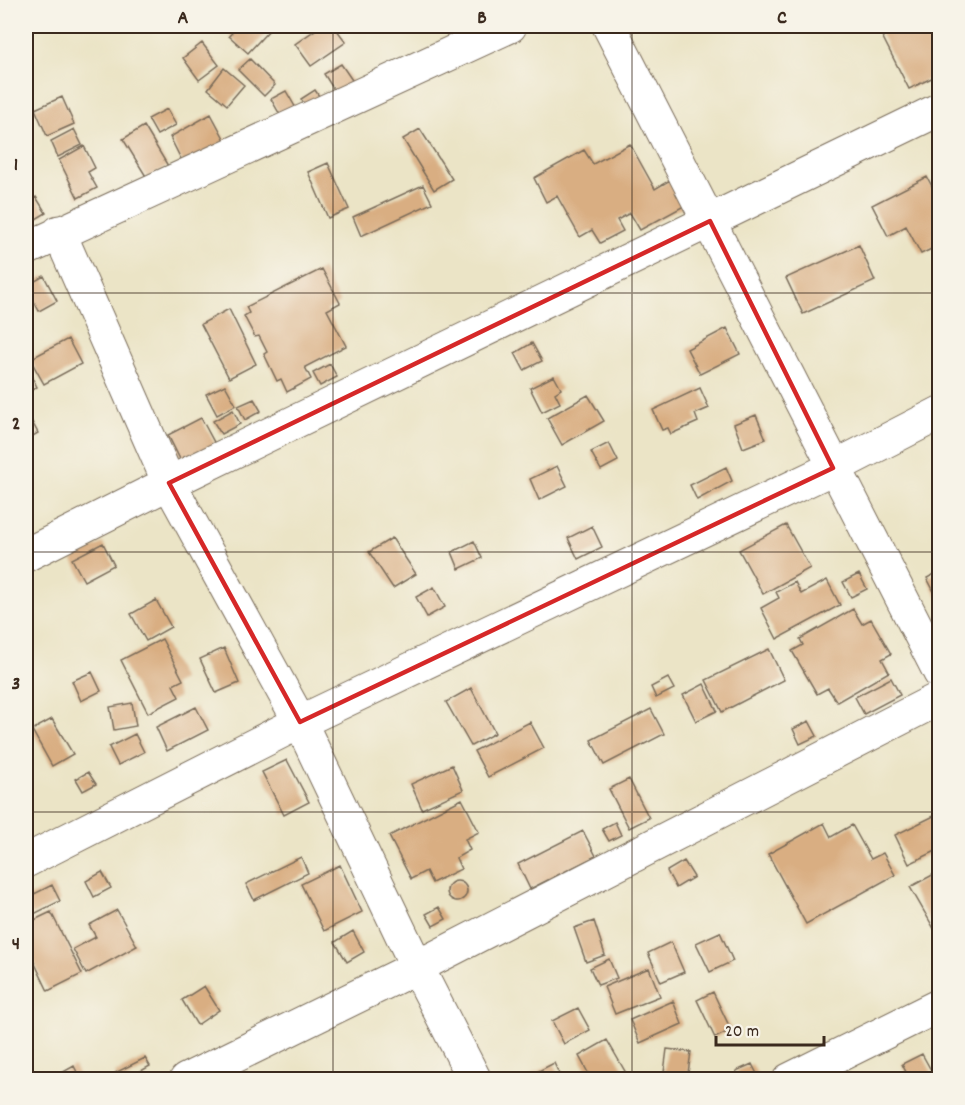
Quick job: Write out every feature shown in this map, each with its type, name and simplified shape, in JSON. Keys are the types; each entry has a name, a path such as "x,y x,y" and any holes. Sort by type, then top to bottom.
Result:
{"street":[{"path":"26,249 510,26"},
{"path":"609,26 939,673"},
{"path":"26,555 169,483 939,109"},
{"path":"59,232 169,483 300,722 417,967 475,1080"},
{"path":"26,861 300,722 833,468 939,413"},
{"path":"186,1080 417,967 939,698"},
{"path":"789,1080 939,1005"}],"highlighted area":[{"path":"710,221 833,468 300,722 169,483"}],"building":[{"path":"238,26 269,26 271,28 248,53 229,36"},
{"path":"321,26 334,26 346,42 311,66 295,44"},
{"path":"877,26 940,26 940,74 909,89"},
{"path":"202,43 219,65 199,80 183,58"},
{"path":"250,59 275,85 264,96 238,70"},
{"path":"341,64 354,83 336,93 324,74"},
{"path":"224,68 244,85 227,105 208,89"},
{"path":"315,90 323,102 309,111 301,99"},
{"path":"286,91 301,117 286,125 271,99"},
{"path":"62,97 74,124 47,136 35,109"},
{"path":"167,109 176,125 157,135 148,119"},
{"path":"211,114 226,142 184,165 170,137"},
{"path":"144,126 168,166 147,178 123,139"},
{"path":"74,129 82,145 58,157 51,141"},
{"path":"420,129 452,179 434,190 403,139"},
{"path":"630,144 655,189 670,180 684,206 640,230 630,213 617,220 623,231 600,243 592,230 580,237 557,196 546,202 534,178 584,150 593,164"},
{"path":"84,146 95,168 88,172 97,188 78,198 59,160"},
{"path":"328,163 349,209 328,218 308,172"},
{"path":"927,177 940,201 940,245 921,254 906,226 888,236 872,205"},
{"path":"423,185 432,203 361,236 353,217"},
{"path":"36,197 46,213 26,225 26,203"},
{"path":"859,245 875,281 803,314 786,278"},
{"path":"322,269 340,303 327,310 346,346 305,367 311,379 287,392 281,379 277,381 264,354 267,352 259,336 255,337 244,316 249,313 246,307"},
{"path":"44,276 57,301 39,311 26,286"},
{"path":"229,309 256,364 229,378 201,324"},
{"path":"727,328 740,354 700,374 687,349"},
{"path":"68,339 81,364 44,384 30,359"},
{"path":"532,343 542,361 524,370 515,353"},
{"path":"330,364 337,377 320,386 313,373"},
{"path":"26,366 37,387 26,394"},
{"path":"554,376 561,389 555,393 560,403 542,412 530,388"},
{"path":"225,385 236,405 217,415 206,394"},
{"path":"700,388 709,408 695,414 698,422 671,434 668,428 662,430 653,410"},
{"path":"588,395 604,421 562,445 547,418"},
{"path":"254,399 261,411 245,420 238,406"},
{"path":"233,410 240,424 221,434 213,421"},
{"path":"26,411 38,433 26,440"},
{"path":"756,415 766,439 743,448 734,424"},
{"path":"201,418 216,446 182,463 168,435"},
{"path":"609,443 618,461 601,470 591,452"},
{"path":"557,466 567,486 539,500 530,479"},
{"path":"726,467 732,481 697,500 690,485"},
{"path":"786,525 810,568 763,594 739,550"},
{"path":"592,526 602,547 578,559 568,538"},
{"path":"392,538 416,574 393,588 369,552"},
{"path":"474,541 482,558 459,569 452,552"},
{"path":"103,543 114,565 84,581 72,559"},
{"path":"940,571 940,603 927,578"},
{"path":"859,574 867,589 851,597 843,582"},
{"path":"827,580 840,605 777,639 761,608 779,598 776,592 795,582 801,594"},
{"path":"434,587 445,607 427,617 416,597"},
{"path":"156,600 171,627 146,641 131,614"},
{"path":"853,609 862,624 871,619 891,654 882,659 889,672 837,702 828,688 817,694 792,651 803,645 800,639"},
{"path":"162,639 183,680 173,685 179,697 148,713 121,660"},
{"path":"224,648 239,683 216,693 200,659"},
{"path":"769,649 784,680 722,712 706,680"},
{"path":"92,672 101,691 81,701 72,681"},
{"path":"668,678 674,689 656,698 651,687"},
{"path":"891,678 900,695 864,714 855,697"},
{"path":"704,684 717,711 696,721 683,695"},
{"path":"471,688 495,733 471,746 446,702"},
{"path":"132,703 136,726 114,730 110,707"},
{"path":"196,707 208,730 167,751 156,727"},
{"path":"651,709 664,734 604,765 591,740"},
{"path":"52,719 73,754 52,766 32,730"},
{"path":"809,721 817,736 800,744 793,729"},
{"path":"530,722 544,748 488,777 474,751"},
{"path":"135,734 144,752 118,765 109,747"},
{"path":"287,760 309,802 284,815 262,772"},
{"path":"452,765 463,790 422,809 411,784"},
{"path":"88,772 96,784 83,791 76,779"},
{"path":"629,779 649,818 629,828 609,789"},
{"path":"462,799 479,832 465,839 470,850 456,858 461,869 432,883 426,871 411,879 389,836"},
{"path":"940,813 940,849 909,864 895,835"},
{"path":"615,822 621,835 609,841 602,829"},
{"path":"824,823 831,837 852,825 871,859 883,853 895,875 806,924 768,854"},
{"path":"583,831 596,856 530,889 518,864"},
{"path":"301,857 308,873 254,900 246,884"},
{"path":"684,861 694,877 676,888 667,871"},
{"path":"340,865 362,912 324,931 301,884"},
{"path":"940,871 940,939 910,887"},
{"path":"102,872 111,888 94,897 86,881"},
{"path":"457,881 464,884 467,891 464,898 457,901 450,898 447,891 450,884"},
{"path":"52,885 60,901 32,915 26,898"},
{"path":"439,907 446,919 433,926 426,914"},
{"path":"117,910 137,946 86,974 73,949 96,937 89,925"},
{"path":"51,912 82,974 48,991 26,945 26,924"},
{"path":"594,921 605,955 586,962 574,928"},
{"path":"353,931 364,952 347,962 335,942"},
{"path":"720,932 733,961 710,972 696,943"},
{"path":"671,942 684,972 661,982 648,953"},
{"path":"609,959 617,978 598,985 590,968"},
{"path":"649,968 660,996 615,1014 604,987"},
{"path":"204,986 219,1010 197,1025 182,1000"},
{"path":"713,992 731,1030 715,1038 697,1000"},
{"path":"673,1001 682,1024 640,1043 630,1020"},
{"path":"578,1008 590,1030 564,1044 552,1021"},
{"path":"607,1040 626,1073 615,1080 592,1080 579,1056"},
{"path":"667,1049 691,1052 687,1080 663,1080"},
{"path":"922,1054 932,1072 918,1080 910,1080 902,1064"},
{"path":"145,1058 150,1066 125,1080 118,1080 115,1073"},
{"path":"554,1063 562,1080 531,1080 529,1076"},
{"path":"752,1064 758,1076 752,1080 741,1080 736,1071"},
{"path":"74,1066 81,1080 49,1080"}]}
